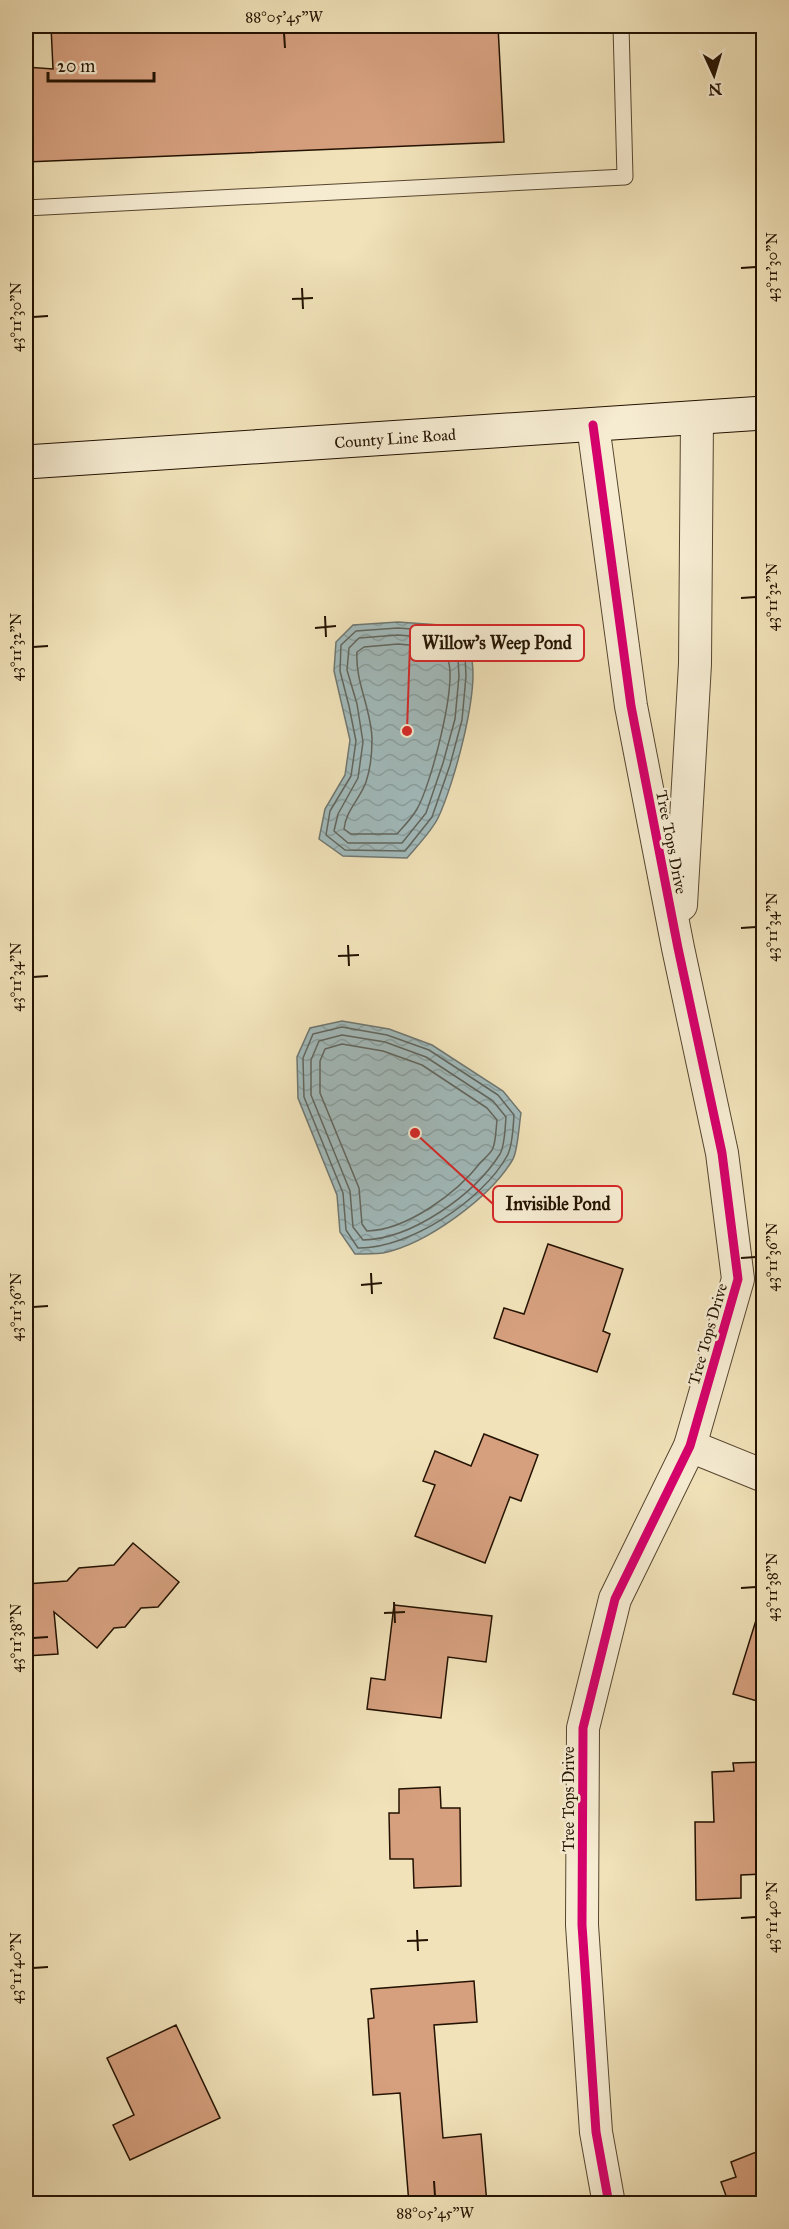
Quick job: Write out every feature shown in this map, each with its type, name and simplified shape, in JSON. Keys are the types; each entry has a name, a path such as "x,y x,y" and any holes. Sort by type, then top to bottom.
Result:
{"main road":[{"name":"County Line Road","path":"26,462 764,413"}],"street":[{"name":"Tree Tops Drive","path":"678,948 695,664 697,418"},
{"name":"Tree Tops Drive","path":"593,425 631,706 678,948 722,1153 738,1279 690,1446 615,1599 583,1728 582,1925 596,2132 609,2204"},
{"path":"690,1446 764,1476"}],"lane":[{"path":"26,208 625,177 621,26"}],"water":[{"path":"398,622 454,626 465,643 473,668 464,736 451,784 438,818 428,834 407,858 343,856 319,839 325,809 345,775 350,740 334,671 336,642 353,625"},
{"path":"342,1021 389,1029 432,1045 503,1091 521,1113 515,1155 503,1174 490,1188 474,1203 438,1229 419,1240 383,1253 355,1254 340,1232 337,1195 298,1098 297,1057 310,1028"}],"building":[{"path":"51,26 498,26 504,142 26,162 26,67 53,69"},
{"path":"548,1244 623,1269 603,1331 610,1334 597,1372 494,1338 504,1308 524,1314"},
{"path":"484,1434 538,1455 521,1501 510,1497 485,1563 415,1536 435,1485 423,1481 435,1451 471,1466"},
{"path":"133,1543 179,1582 158,1607 141,1608 125,1627 114,1628 97,1648 54,1612 58,1654 26,1656 26,1584 67,1581 79,1568 114,1565"},
{"path":"394,1605 492,1616 486,1662 448,1657 441,1718 367,1709 371,1678 385,1680"},
{"path":"757,1617 764,1618 764,1703 733,1694"},
{"path":"764,1762 764,1874 741,1875 741,1898 696,1900 695,1822 714,1822 712,1772 734,1771 733,1763"},
{"path":"440,1787 441,1808 460,1808 461,1886 414,1888 413,1859 390,1859 389,1813 399,1813 399,1789"},
{"path":"474,1981 477,2022 434,2025 443,2138 481,2134 487,2204 409,2204 400,2093 373,2095 368,2019 374,2018 371,1989"},
{"path":"176,2025 220,2118 130,2160 113,2125 134,2115 107,2058"},
{"path":"764,2149 764,2204 729,2204 721,2182 736,2177 731,2162"}],"cycle path":[{"path":"593,425 631,706 678,948 722,1153 738,1279 690,1446 615,1599 583,1728 582,1925 596,2132 609,2204"}],"place":[{"name":"Willow's Weep Pond","path":"407,731"},
{"name":"Invisible Pond","path":"415,1133"}]}
